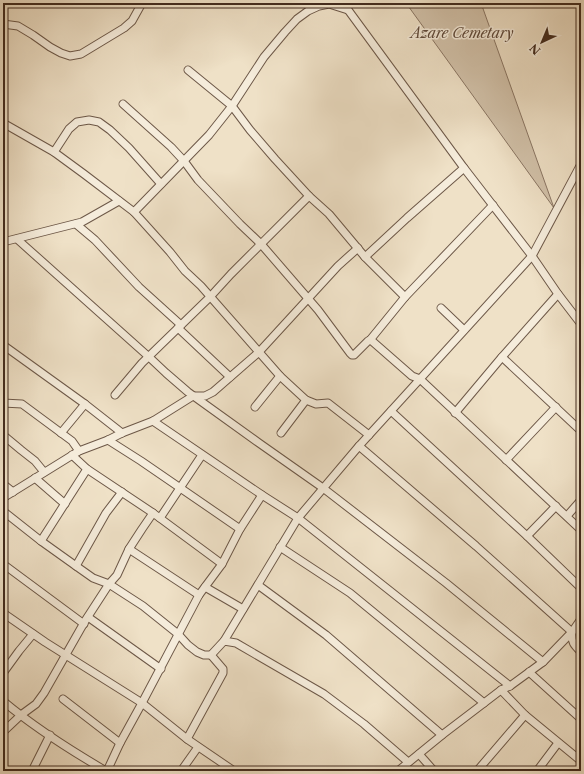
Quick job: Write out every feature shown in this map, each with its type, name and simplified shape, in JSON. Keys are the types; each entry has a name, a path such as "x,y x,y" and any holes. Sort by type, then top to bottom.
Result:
{"street":[{"path":"3,24 18,26 33,34 50,47 70,56 81,54 124,28 132,21 142,3"},
{"path":"343,3 581,324"},
{"path":"134,212 209,135 232,106 264,57 289,28 308,11 319,6 328,4 348,10"},
{"path":"188,70 232,106 250,130 308,196 329,214 365,257 405,297"},
{"path":"123,104 171,147 203,185 261,244 308,298 352,355 354,355 370,340 405,297 493,205"},
{"path":"54,152 68,129 77,122 89,120 99,122 129,148 161,184"},
{"path":"3,123 54,152 134,212 280,376 306,400 316,404 328,403 369,435"},
{"path":"3,511 76,566 94,578 109,584 143,606 178,634 197,652 204,655 211,654 224,641 298,518 359,446 532,256 581,164"},
{"path":"365,257 464,168"},
{"path":"115,394 142,363 210,297 308,196"},
{"path":"3,242 82,222 119,201"},
{"path":"76,224 95,240 230,377"},
{"path":"16,239 193,396 323,488 446,583 543,662"},
{"path":"3,498 79,451 153,421 193,396 205,396 213,392 259,352 338,266 358,248"},
{"path":"455,413 558,294"},
{"path":"441,308 464,330"},
{"path":"370,340 372,340 412,376 420,379 581,530"},
{"path":"3,345 85,404 122,433"},
{"path":"502,357 581,430"},
{"path":"255,407 280,376"},
{"path":"281,433 306,400"},
{"path":"3,403 22,404 72,441 79,451"},
{"path":"61,433 85,404"},
{"path":"506,460 556,407"},
{"path":"391,411 527,536 581,588"},
{"path":"153,421 298,518 510,686"},
{"path":"3,435 35,461 44,472"},
{"path":"108,440 240,529"},
{"path":"359,446 576,630"},
{"path":"160,518 202,454"},
{"path":"72,455 87,468 154,513 222,564"},
{"path":"41,541 87,468"},
{"path":"35,478 65,504"},
{"path":"3,484 13,492"},
{"path":"76,566 106,513 122,492"},
{"path":"3,701 20,715 70,749 107,771 120,743 199,595 222,564 240,529 262,495"},
{"path":"567,516 581,500"},
{"path":"527,536 556,506"},
{"path":"3,732 20,715 36,704 44,693 88,617 109,584 117,575 129,549 154,513"},
{"path":"280,547 350,593 484,703"},
{"path":"129,549 199,595"},
{"path":"3,564 84,624"},
{"path":"258,585 326,635 442,735"},
{"path":"205,587 243,609"},
{"path":"3,613 33,634 142,703 187,740 234,771"},
{"path":"88,617 160,669"},
{"path":"581,619 572,639 573,643 581,652"},
{"path":"398,771 501,690 510,686 543,662 576,630"},
{"path":"3,673 33,634"},
{"path":"224,641 236,643 324,694 364,724 408,762"},
{"path":"187,740 224,673 223,669 211,654"},
{"path":"529,672 581,719"},
{"path":"501,690 525,715 581,761"},
{"path":"63,699 120,743"},
{"path":"477,771 525,715"},
{"path":"32,771 50,735"},
{"path":"537,771 558,742"},
{"path":"181,771 198,747"},
{"path":"419,754 434,771"}],"green space":[{"name":"Azare Cemetary","path":"406,3 481,3 554,208"}]}
